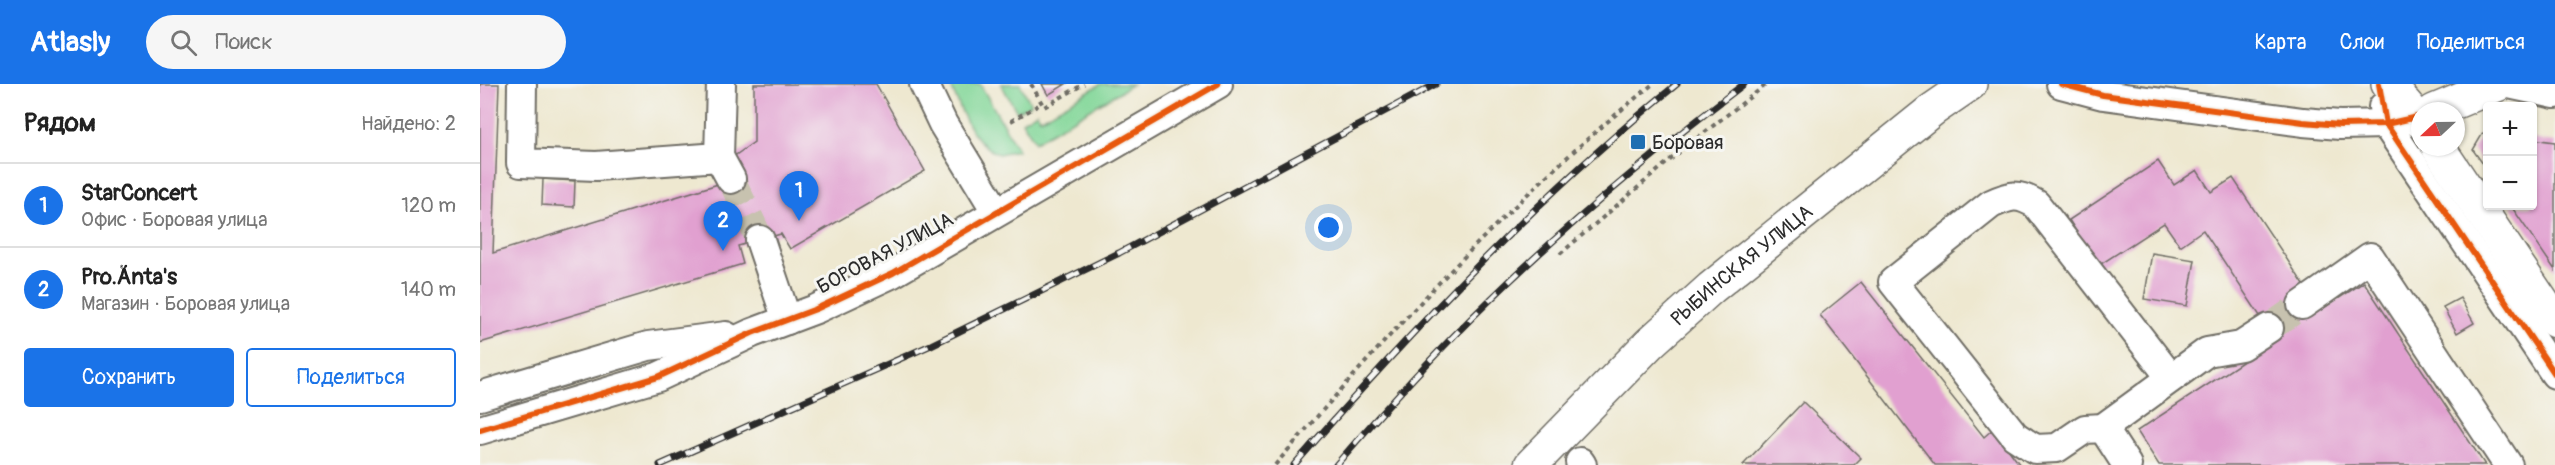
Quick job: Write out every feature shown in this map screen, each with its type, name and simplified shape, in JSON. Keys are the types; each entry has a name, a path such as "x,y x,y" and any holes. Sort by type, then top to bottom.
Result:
{"main road":[{"name":"РЫБИНСКАЯ УЛИЦА","path":"1531,465 1642,351 1711,288 1923,117 1970,84"},
{"path":"2388,84 2411,105"},
{"path":"2456,102 2499,84"},
{"path":"2444,156 2544,313"}],"street":[{"path":"522,84 521,162 725,168 721,84"},
{"path":"924,84 943,124 996,211"},
{"name":"БОРОВАЯ УЛИЦА","path":"480,430 658,377 752,333 816,309 893,273 996,211 1218,84"},
{"path":"2061,84 2103,95 2303,122 2340,125 2386,124 2411,119"},
{"path":"2379,84 2386,124 2544,313 2555,375"},
{"path":"2509,84 2555,94"},
{"path":"2171,378 2036,204 2022,196 2007,197 1990,204 1893,282 2015,436 2036,450 2057,448 2085,429 2103,428 2208,352 2241,346 2269,328"},
{"path":"760,240 788,320"},
{"path":"2302,305 2370,257 2508,465"},
{"name":"БОРОВАЯ УЛИЦА","path":"480,396 648,346 752,333"},
{"path":"2103,428 2127,465"}],"path":[{"path":"1031,84 1044,107 1084,84"},
{"path":"1275,465 1457,263 1559,165 1653,84"},
{"path":"1560,254 1674,157 1767,84"},
{"path":"1011,121 1042,103"}],"green space":[{"path":"950,84 980,84 1018,150 999,154 981,143 968,125"},
{"path":"1001,84 1020,84 1031,104 1017,112"},
{"path":"1101,84 1133,84 1035,142 1022,121 1037,112 1040,119"}],"building":[{"path":"480,84 499,84 493,253 718,184 733,157 754,142 754,84 876,84 925,171 790,249 781,234 738,246 743,264 480,343"},
{"path":"1042,84 1066,84 1048,95"},
{"path":"2483,133 2483,164 2473,150"},
{"path":"2537,140 2555,142 2555,270 2514,210 2537,210"},
{"path":"2158,161 2174,185 2197,170 2211,192 2233,178 2306,288 2295,295 2310,317 2364,282 2485,465 2159,465 2137,431 2276,340 2203,230 2180,246 2164,223 2098,266 2069,220"},
{"path":"543,179 575,181 574,207 542,205"},
{"path":"2152,253 2195,260 2187,306 2144,299"},
{"path":"1861,282 1984,437 1993,429 2020,465 1935,465 1820,315"},
{"path":"2460,298 2474,323 2457,333 2443,307"},
{"path":"1803,402 1861,458 1854,465 1743,465"}],"tunnel":[{"path":"731,179 760,240"},
{"path":"2269,328 2302,305"}],"railway":[{"path":"660,465 931,345 1119,253 1436,84"},
{"path":"1294,465 1384,364 1477,266 1574,172 1677,84"},
{"path":"1336,465 1392,401 1521,270 1614,188 1744,84"}],"cycle path":[{"path":"480,430 658,377 752,333 816,309 893,273 1218,84"},
{"path":"2061,84 2103,95 2303,122 2340,125 2386,124 2411,118"},
{"path":"2379,84 2386,124 2555,374"}],"place":[{"name":"Боровая","path":"1638,142"},
{"name":"StarConcert","path":"799,221"},
{"name":"Pro.Änta's","path":"723,251"}]}
